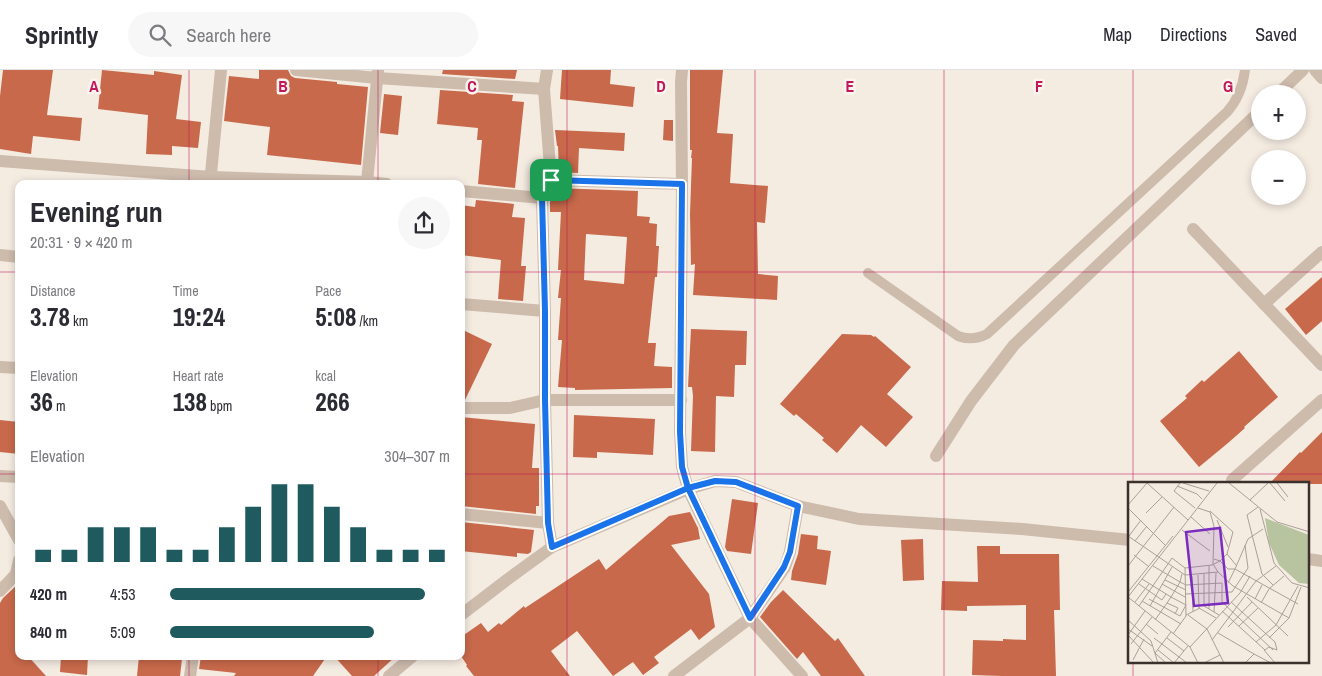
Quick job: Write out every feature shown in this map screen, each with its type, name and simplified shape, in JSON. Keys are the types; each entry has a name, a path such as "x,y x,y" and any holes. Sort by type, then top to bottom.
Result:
{"street":[{"path":"0,161 210,180 221,70"},
{"path":"296,70 377,74 544,90"},
{"path":"547,70 544,90 551,180 542,198 548,523 552,547"},
{"path":"682,70 680,432 682,467 688,488 750,618 802,676"},
{"path":"1287,85 1303,70"},
{"path":"1315,70 1322,78"},
{"path":"368,180 377,74"},
{"path":"936,456 972,401 1014,345 1251,120"},
{"path":"551,180 682,184"},
{"path":"465,191 542,198"},
{"path":"1193,229 1322,365"},
{"path":"1264,304 1322,252"},
{"path":"0,255 15,257"},
{"path":"465,304 545,311"},
{"path":"0,367 15,368"},
{"path":"465,408 510,408 545,400 681,400"},
{"path":"1232,480 1322,400"},
{"path":"0,476 15,476"},
{"path":"465,612 552,547 688,488 715,481 736,482 798,506 859,519 1022,529 1128,540"},
{"path":"0,506 15,533"},
{"path":"674,676 750,618 784,567 790,552 798,506"},
{"path":"465,514 548,523"},
{"path":"0,591 15,576"},
{"path":"190,676 192,660"},
{"path":"389,676 408,660"}],"lane":[{"path":"868,273 958,336 972,339 987,334 1227,112 1239,95 1245,70"}],"building":[{"path":"3,70 53,70 47,115 82,118 80,141 33,136 31,154 0,149 0,96"},
{"path":"102,70 154,75 154,71 182,75 176,119 201,122 198,148 172,146 172,155 146,154 148,115 98,109"},
{"path":"259,70 288,70 291,76 295,78 368,87 361,165 267,155 270,127 224,121 229,76 259,79"},
{"path":"443,70 517,70 515,79 442,74"},
{"path":"562,70 611,70 610,84 635,87 633,107 560,99"},
{"path":"690,70 723,70 717,133 733,134 730,183 768,186 765,223 757,222 758,274 778,276 777,300 693,295 695,264 691,265 692,150 690,150"},
{"path":"440,90 513,95 512,101 524,102 515,188 478,184 482,140 477,140 478,128 437,124"},
{"path":"384,94 402,96 398,135 380,133"},
{"path":"664,120 673,120 673,141 663,140"},
{"path":"555,130 625,133 624,151 579,148 578,173 559,172"},
{"path":"556,188 638,191 637,216 650,217 649,223 657,224 656,246 659,246 657,277 655,277 648,343 656,343 654,366 672,367 672,388 575,390 575,388 558,387 562,340 558,340 561,298 558,298 561,270 558,270 561,212 550,212 550,202","holes":["586,234 627,237 624,284 584,280"]},
{"path":"476,200 514,204 512,217 525,218 521,266 526,266 523,301 498,299 501,260 465,256 465,206 475,207"},
{"path":"1322,277 1322,321 1306,335 1285,309"},
{"path":"691,329 747,331 746,365 735,365 734,397 716,396 715,452 691,451 693,396 692,387 688,387"},
{"path":"465,331 492,344 465,400"},
{"path":"842,334 875,336 911,367 887,394 913,417 886,447 861,425 837,453 822,440 824,438 796,414 794,416 780,404"},
{"path":"1239,351 1278,397 1199,467 1160,421 1187,398 1185,396 1202,380 1204,382"},
{"path":"574,415 655,419 653,455 597,452 597,458 573,457"},
{"path":"465,417 535,424 532,468 539,468 539,506 536,506 536,514 465,506"},
{"path":"0,420 15,422 15,454 0,452"},
{"path":"1322,432 1322,484 1310,484 1310,482 1271,482 1300,452"},
{"path":"732,499 758,503 751,554 727,551 725,547"},
{"path":"690,512 698,528 700,539 671,545 709,594 715,627 699,640 691,629 654,657 659,663 643,675 633,662 613,676 577,631 551,651 570,676 474,676 466,666 464,660 465,634 481,623 488,632 499,623 501,625 524,606 525,608 599,559 606,570 669,516"},
{"path":"465,522 534,530 531,552 528,554 517,553 517,557 465,551"},
{"path":"801,534 818,536 817,549 831,551 826,585 791,580"},
{"path":"923,539 924,580 903,581 901,540"},
{"path":"977,546 1000,546 1000,554 1059,554 1060,610 1054,610 1056,676 972,675 973,640 1026,640 1026,605 967,606 967,611 941,610 942,581 978,582"},
{"path":"15,587 15,660 32,660 46,676 0,676 0,603"},
{"path":"783,590 835,641 838,638 865,676 821,676 803,652 797,659 760,617"},
{"path":"61,660 88,660 87,675 60,672"},
{"path":"139,660 182,660 180,676 137,676"},
{"path":"200,660 324,660 313,676 234,676 236,673 199,669"},
{"path":"338,660 392,660 374,676 352,676"}],"route":[{"path":"551,180 542,198 548,523 552,547 688,488 750,618 784,567 790,552 798,506 736,482 715,481 688,488 682,467 680,432 682,184 551,180"}]}
